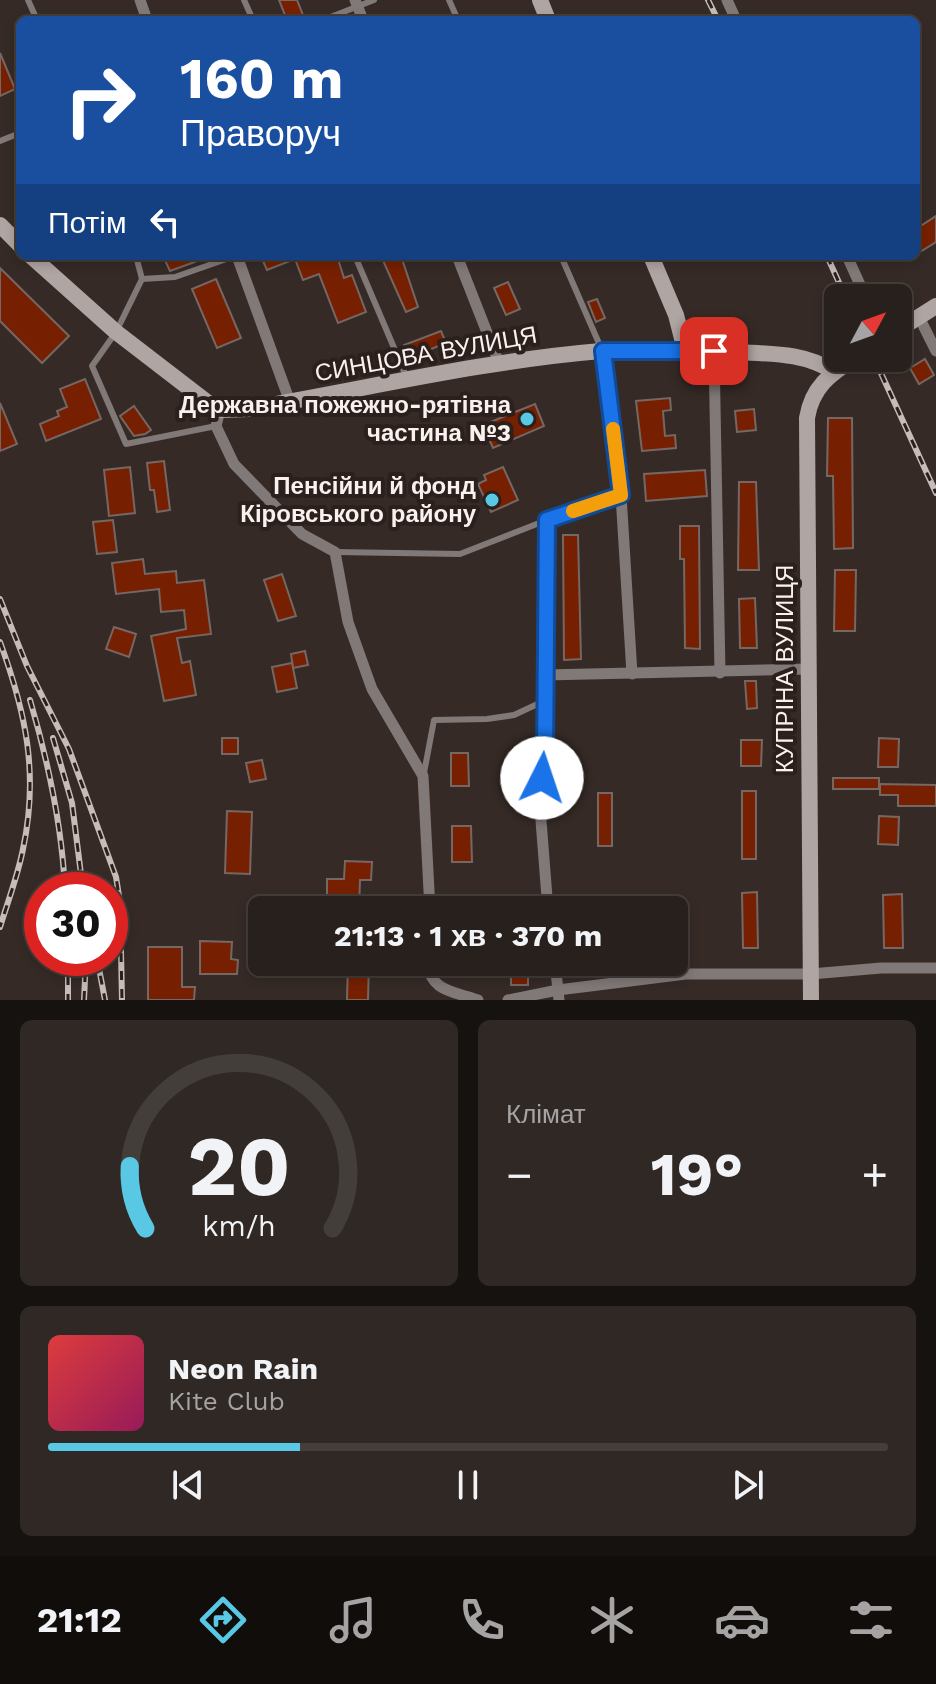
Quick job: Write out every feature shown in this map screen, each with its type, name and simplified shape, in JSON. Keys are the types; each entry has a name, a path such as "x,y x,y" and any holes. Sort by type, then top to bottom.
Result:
{"street":[{"path":"0,225 16,241"},
{"path":"35,260 218,418 234,464 302,534 335,552 348,622 372,689 423,776 429,896"},
{"path":"237,260 290,402"},
{"path":"459,260 499,363"},
{"path":"653,260 676,315 685,350"},
{"path":"849,260 860,284"},
{"path":"912,321 936,306"},
{"path":"919,317 936,351"},
{"path":"603,351 621,495 632,674"},
{"name":"СИНЦОВА ВУЛИЦЯ","path":"218,418 233,412 499,363 603,351 714,351 803,357 824,365"},
{"path":"714,351 720,673"},
{"name":"КУПРІНА ВУЛИЦЯ","path":"811,1000 807,418 816,391 834,372"},
{"path":"547,520 545,760 539,795 547,896"},
{"path":"545,675 809,669"},
{"path":"508,1000 686,974 811,974 881,968 936,968"},
{"path":"429,976 435,984 478,1000"}],"lane":[{"path":"331,16 356,3 374,0"},
{"path":"137,260 142,279 116,332 92,366 126,444 218,418"},
{"path":"142,279 175,277 224,260"},
{"path":"357,260 408,379"},
{"path":"563,260 603,351"},
{"path":"335,552 460,554 621,495"},
{"path":"423,776 434,720 514,715 544,701"}],"building":[{"path":"279,0 297,0 303,16 285,16"},
{"path":"0,53 15,89 0,96"},
{"path":"936,216 936,242 920,252 920,226"},
{"path":"165,260 200,260 170,271"},
{"path":"266,260 292,260 267,270 263,261"},
{"path":"295,260 338,260 344,278 352,275 366,312 338,323 319,274 303,280"},
{"path":"383,260 402,260 418,307 406,312"},
{"path":"0,268 69,336 42,363 0,321"},
{"path":"216,279 241,338 217,348 192,289"},
{"path":"508,282 520,309 506,315 494,288"},
{"path":"597,299 605,318 596,322 588,302"},
{"path":"441,331 446,343 409,358 404,345"},
{"path":"925,359 934,375 919,384 912,367"},
{"path":"85,379 101,419 46,441 40,424 59,416 57,411 67,407 60,389"},
{"path":"670,398 671,410 663,411 665,436 675,435 676,448 642,451 636,401"},
{"path":"0,403 17,444 0,451"},
{"path":"535,404 544,426 493,448 483,425"},
{"path":"134,406 151,430 145,434 134,436 120,416"},
{"path":"754,409 756,430 737,432 735,411"},
{"path":"828,418 852,418 853,548 834,549 833,476 827,476"},
{"path":"164,461 170,510 157,512 154,490 150,490 147,463"},
{"path":"130,467 135,513 109,516 104,470"},
{"path":"503,467 518,500 491,512 478,484 486,480 484,475"},
{"path":"705,470 707,496 646,501 644,474"},
{"path":"739,482 756,482 759,570 738,570"},
{"path":"113,520 117,552 97,554 93,522"},
{"path":"680,526 699,526 700,649 685,648 684,559 680,559"},
{"path":"563,535 578,535 581,659 564,660"},
{"path":"143,559 145,574 176,571 177,583 204,580 211,634 177,638 182,663 190,661 196,695 164,701 151,636 186,629 184,610 161,612 159,589 116,594 112,563"},
{"path":"835,570 856,570 855,631 834,631"},
{"path":"282,574 296,616 278,621 264,580"},
{"path":"755,598 757,648 740,648 739,599"},
{"path":"114,627 136,634 129,657 106,649"},
{"path":"305,651 308,665 293,668 291,654"},
{"path":"292,663 297,688 277,692 272,667"},
{"path":"745,681 756,681 757,708 747,709"},
{"path":"222,738 238,738 238,754 222,754"},
{"path":"879,738 899,739 898,767 878,767"},
{"path":"741,740 762,740 761,766 741,766"},
{"path":"451,753 468,753 469,786 451,786"},
{"path":"262,760 266,779 250,782 246,763"},
{"path":"833,778 879,778 879,789 833,789"},
{"path":"880,784 936,785 936,806 898,806 898,795 880,795"},
{"path":"742,791 756,791 756,859 742,859"},
{"path":"598,793 612,793 612,846 598,846"},
{"path":"227,811 252,812 250,874 225,873"},
{"path":"879,816 899,817 898,845 878,844"},
{"path":"452,826 471,826 472,862 452,862"},
{"path":"345,861 372,862 371,880 360,880 359,896 327,896 327,879 344,879"},
{"path":"757,892 758,948 743,948 742,893"},
{"path":"902,894 903,948 884,948 883,895"},
{"path":"200,941 232,942 231,959 238,960 237,974 200,974"},
{"path":"148,947 182,947 182,987 195,987 194,1000 148,1000"},
{"path":"348,976 369,976 368,1000 347,1000"},
{"path":"511,976 528,976 528,985 511,985"}],"railway":[{"path":"708,0 716,16"},
{"path":"829,260 840,284"},
{"path":"880,372 936,493"},
{"path":"0,599 27,666 69,749 116,877 120,902 122,1000"},
{"path":"0,642 23,719 30,769 28,821 21,859 0,927"},
{"path":"30,700 53,794 64,872"},
{"path":"53,738 72,803 81,872"},
{"path":"68,976 68,1000"},
{"path":"84,1000 85,976"},
{"path":"100,976 105,1000"}],"slow traffic":[{"path":"573,511 621,495 613,429"}],"place":[{"name":"Державна пожежно-рятівна частина №3","path":"527,419"},
{"name":"Пенсійни й фонд Кіровського району","path":"492,500"}],"route":[{"path":"542,778 545,760 547,520 621,495 603,351 714,351"}]}
